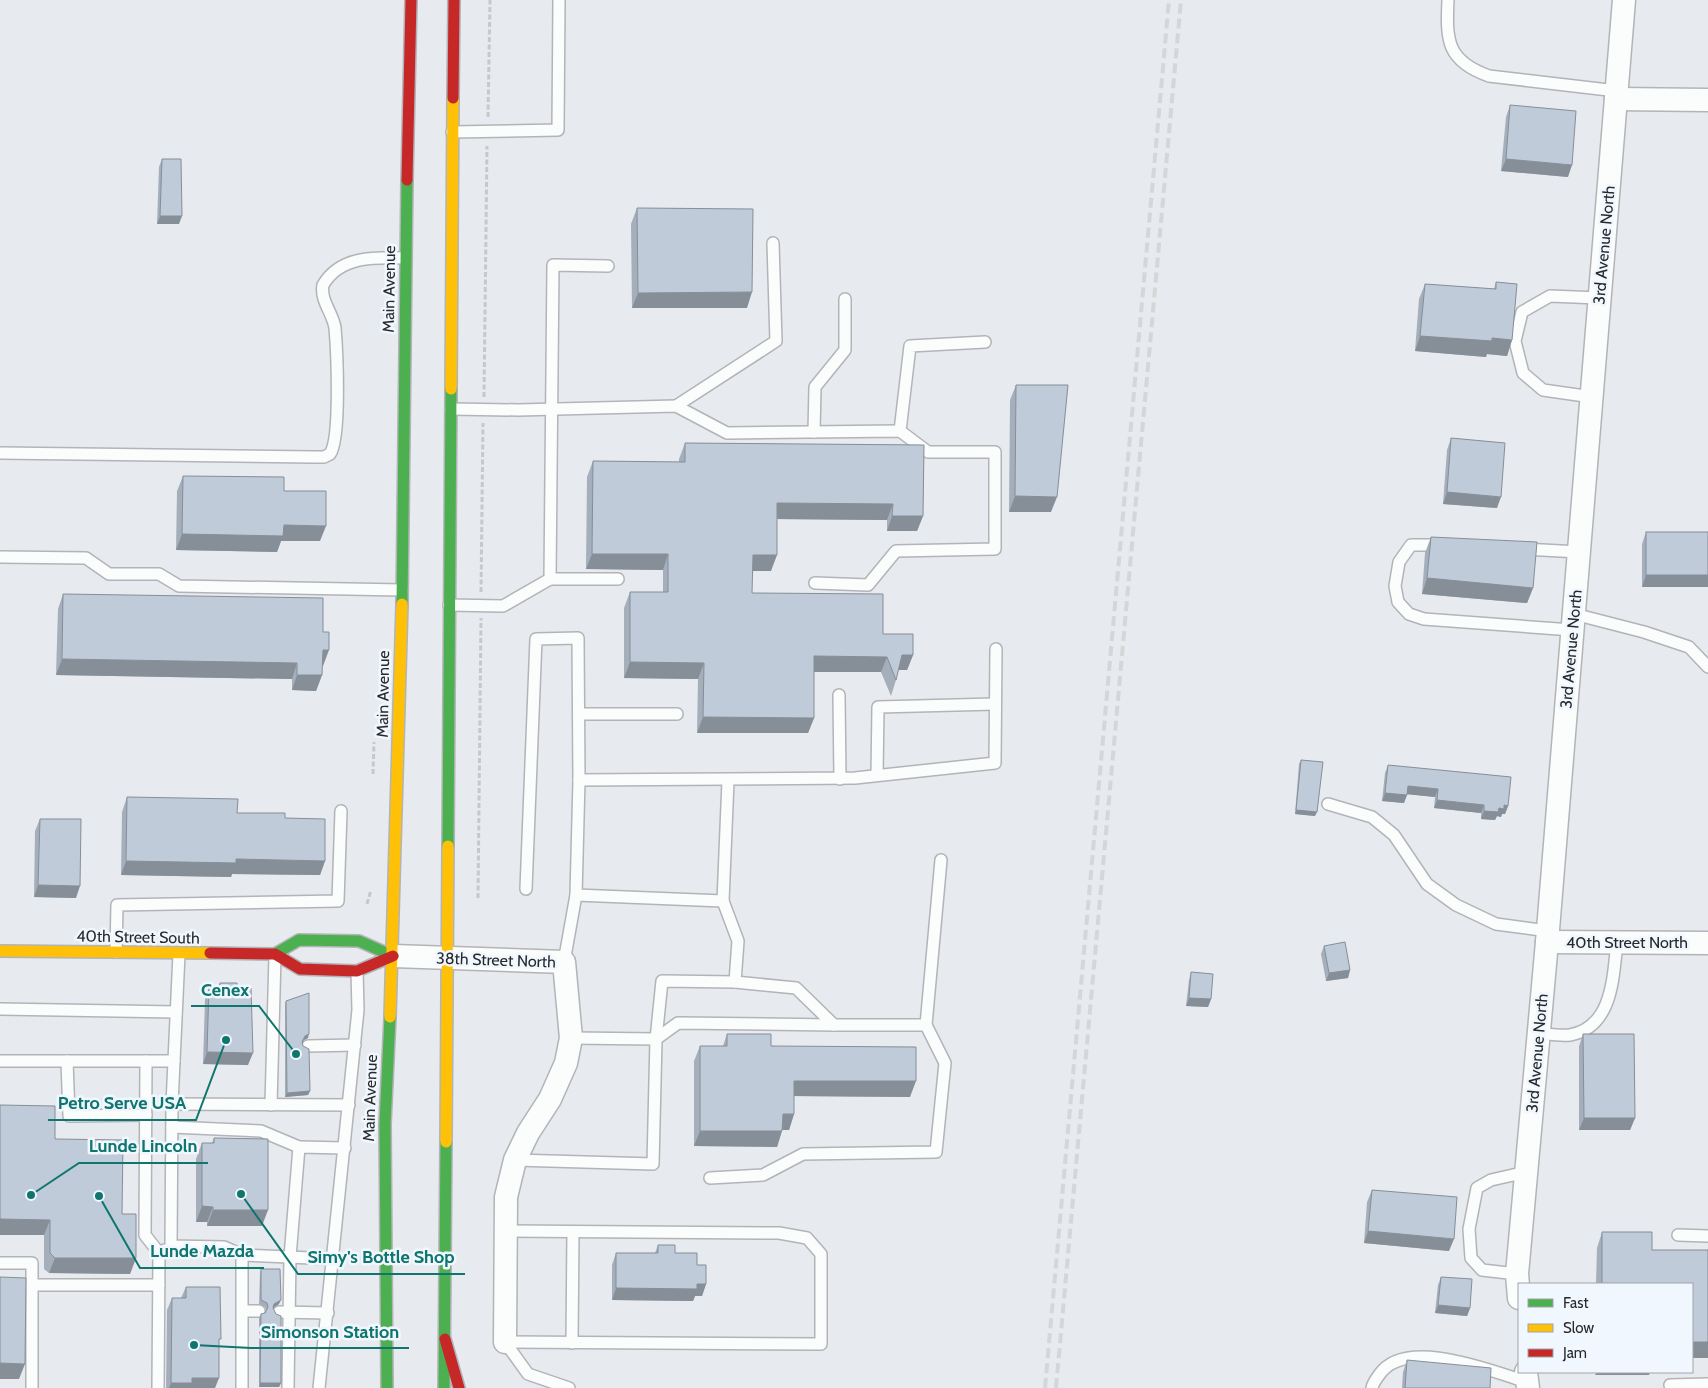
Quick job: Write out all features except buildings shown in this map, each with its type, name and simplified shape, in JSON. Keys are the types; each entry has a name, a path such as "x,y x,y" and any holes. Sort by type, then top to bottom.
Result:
{"main road":[{"name":"Main Avenue","path":"387,1388 385,1124 393,956 402,590 405,258 411,0"},
{"path":"444,1388 454,0"},
{"path":"299,940 359,941 393,956 357,971 300,969 275,954 299,940"},
{"name":"40th Street South","path":"0,951 275,954"},
{"path":"445,1339 460,1388"}],"street":[{"name":"3rd Avenue North","path":"1518,1286 1517,1274 1539,1033 1624,0"},
{"path":"1616,95 1708,100"},
{"name":"40th Street North","path":"1547,936 1617,942 1708,942"},
{"name":"38th Street North","path":"393,956 564,962 570,1038 566,1063 550,1099 528,1133 515,1160 506,1197 505,1342"}],"lane":[{"path":"452,132 558,130 559,0"},
{"path":"1448,0 1447,32 1457,57 1470,69 1489,76 1616,95"},
{"path":"676,406 776,340 773,243"},
{"path":"0,454 313,457 330,454 336,434 335,327 323,298 323,285 338,267 348,263 380,258 405,258"},
{"path":"550,579 553,265 608,266"},
{"path":"1592,396 1544,390 1523,373 1515,341 1522,312 1550,296 1600,298"},
{"path":"814,432 815,387 845,350 845,299"},
{"path":"900,431 910,346 985,342"},
{"path":"450,409 552,410 676,406 727,433 900,431 928,452 995,452 994,549 896,551 868,585 815,583"},
{"path":"1449,545 1411,545 1399,562 1395,586 1398,602 1409,614 1424,618 1573,622 1644,632 1689,647 1708,667"},
{"path":"1509,548 1579,552"},
{"path":"0,557 86,558 109,574 159,574 179,586 402,590"},
{"path":"449,604 503,606 550,579 618,579"},
{"path":"526,889 536,639 578,638 579,780 576,895 564,962"},
{"path":"579,780 728,781 840,778 994,763 996,650"},
{"path":"839,695 840,778"},
{"path":"877,775 878,707 995,704"},
{"path":"579,714 676,714"},
{"path":"728,781 723,900 738,941 735,982"},
{"path":"1328,804 1372,817 1394,835 1427,884 1456,905 1496,924 1547,936"},
{"path":"116,953 117,905 338,901 341,811"},
{"path":"710,1178 763,1175 803,1154 936,1152 945,1063 926,1025 941,860"},
{"path":"576,895 723,900"},
{"path":"1539,1033 1570,1035 1595,1024 1612,988 1617,942"},
{"path":"171,1246 172,1104 179,954"},
{"path":"271,1106 275,954"},
{"path":"319,1388 334,1259 358,1010 357,971"},
{"path":"515,1160 653,1164 656,1039 662,981 735,982 796,988 834,1025"},
{"path":"0,1009 176,1012"},
{"path":"570,1038 656,1039 678,1023 926,1025"},
{"path":"273,1047 285,1046"},
{"path":"308,1046 354,1046"},
{"path":"146,1060 145,1235 159,1253 158,1388"},
{"path":"0,1061 174,1060"},
{"path":"67,1061 69,1116 146,1115"},
{"path":"172,1104 349,1105"},
{"path":"172,1127 261,1130 299,1147 345,1148"},
{"path":"288,1388 284,1311 299,1147"},
{"path":"1517,1274 1482,1270 1471,1258 1469,1229 1477,1188 1491,1180 1526,1172"},
{"path":"505,1342 821,1344 821,1254 807,1238 779,1233 506,1231"},
{"path":"572,1342 573,1232"},
{"path":"1678,1235 1708,1236"},
{"path":"159,1253 171,1246 224,1247 242,1255 334,1259"},
{"path":"242,1255 242,1388"},
{"path":"0,1263 32,1263 32,1388"},
{"path":"32,1285 159,1285"},
{"path":"243,1311 259,1311"},
{"path":"284,1311 328,1314"},
{"path":"505,1342 528,1374 569,1388"},
{"path":"1372,1388 1384,1366 1400,1358 1432,1356 1527,1380"},
{"path":"1670,1388 1670,1385 1708,1384"}],"path":[{"path":"478,898 483,410 490,0"}],"railway":[{"path":"1045,1388 1169,0"},
{"path":"1056,1388 1181,0"}],"traffic: fast":[{"path":"402,604 407,180"},
{"path":"448,846 451,389"},
{"path":"275,954 299,940 359,941 393,956"},
{"path":"387,1388 385,1124 390,1017"},
{"path":"444,1388 446,1142"}],"traffic: slow":[{"path":"451,389 453,98"},
{"path":"390,1017 402,604"},
{"path":"446,1142 448,846"},
{"path":"0,951 210,953"}],"traffic: jam":[{"path":"407,180 411,0"},
{"path":"453,98 454,0"},
{"path":"210,953 275,954 300,969 357,971 393,956"},
{"path":"445,1339 459,1388"}],"place":[{"name":"Petro Serve USA","path":"226,1040"},
{"name":"Cenex","path":"296,1054"},
{"name":"Simy's Bottle Shop","path":"241,1194"},
{"name":"Lunde Lincoln","path":"31,1195"},
{"name":"Lunde Mazda","path":"99,1196"},
{"name":"Simonson Station","path":"194,1345"}]}
